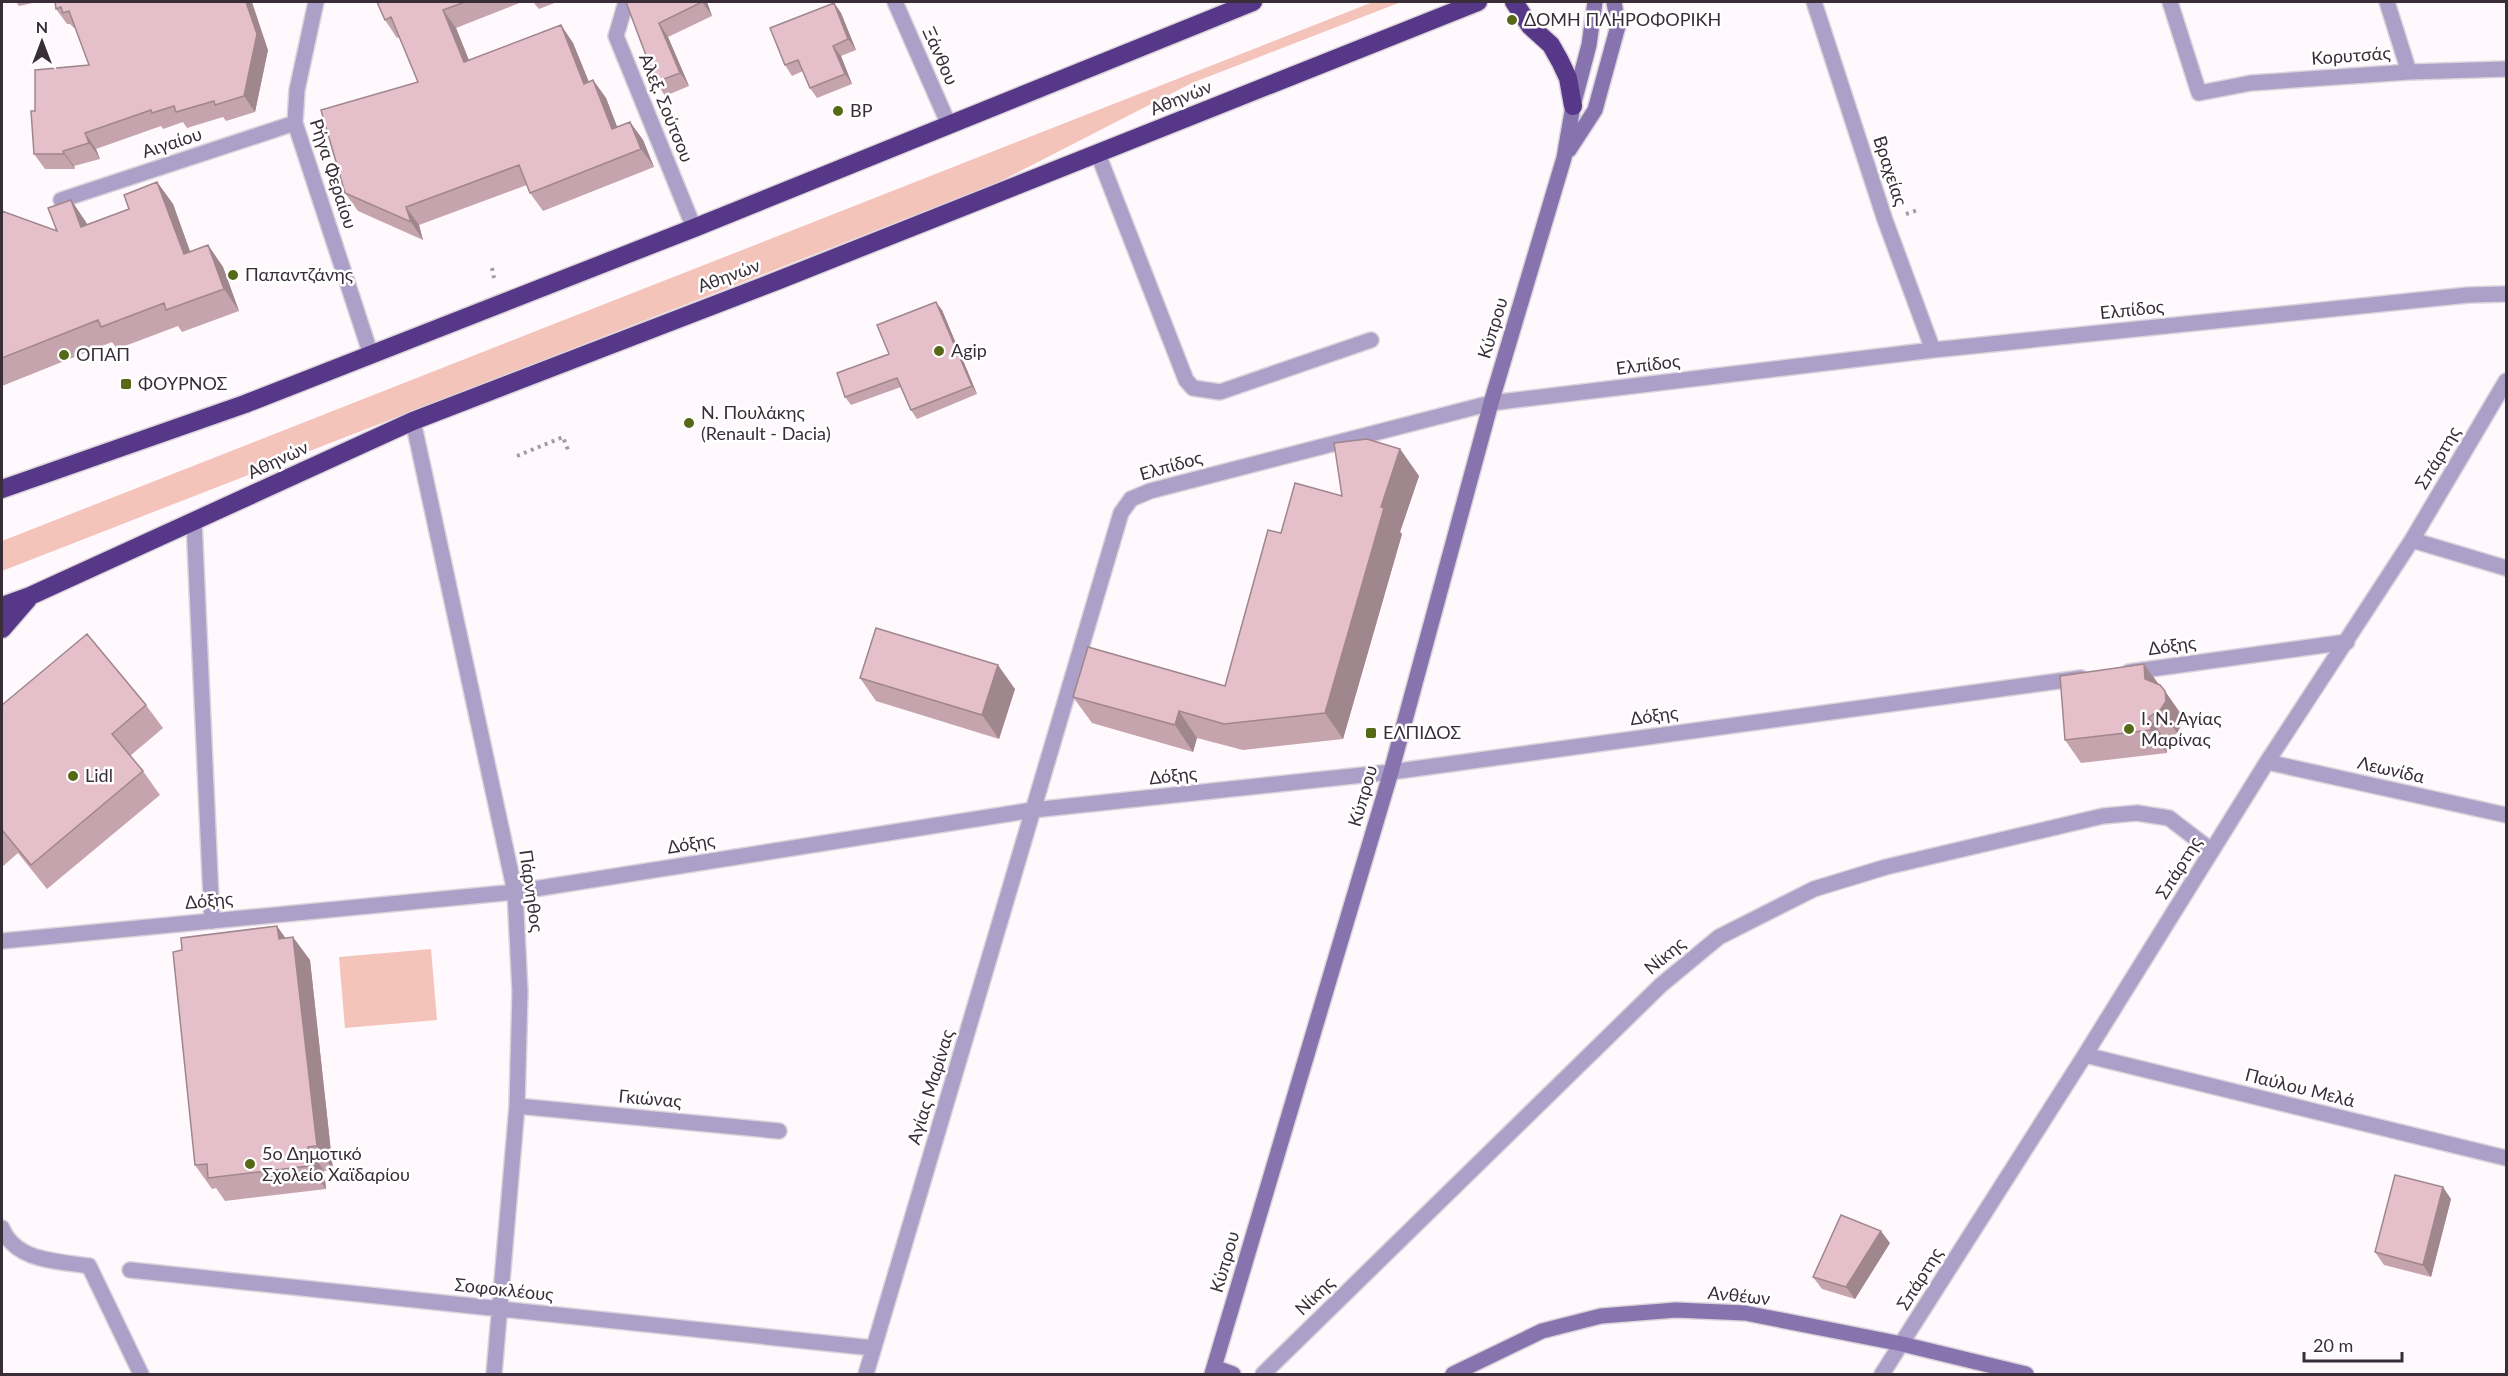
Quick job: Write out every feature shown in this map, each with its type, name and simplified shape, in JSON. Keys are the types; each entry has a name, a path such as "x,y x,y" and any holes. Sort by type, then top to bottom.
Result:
{"highway":[{"path":"2,489 245,404 371,355 694,228 1253,2"},
{"name":"Αθηνών","path":"2,606 30,596 413,421 779,280 1479,2"},
{"path":"1514,2 1530,26 1551,45 1568,78 1573,106"},
{"path":"2,629 30,596"}],"street":[{"name":"Ρήγα Φεραίου","path":"316,2 297,90 295,123 371,355"},
{"name":"Αλεξ. Σούτσου","path":"626,2 616,36 694,228"},
{"name":"Ξάνθου","path":"895,2 949,125"},
{"name":"Κύπρου","path":"1213,1371 1391,772 1491,403 1564,158 1573,106 1589,45 1595,2"},
{"name":"Κύπρου","path":"1564,158 1595,110 1618,26 1614,2"},
{"name":"Βραχείας","path":"1814,2 1885,219 1934,350"},
{"name":"Κορυτσάς","path":"2170,2 2199,93 2252,83 2409,72 2506,69"},
{"path":"2387,2 2409,72"},
{"name":"Αιγαίου","path":"61,200 295,123"},
{"path":"1098,154 1186,380 1193,388 1220,392 1371,340"},
{"name":"Ελπίδος","path":"1033,810 1121,513 1131,499 1150,491 1491,403 1934,350 2468,295 2506,294"},
{"name":"Σπάρτης","path":"1882,1374 2085,1055 2267,762 2412,540 2506,381"},
{"name":"Πάρνηθος","path":"413,421 515,892 520,992 517,1106 494,1374"},
{"path":"194,521 212,921"},
{"path":"2412,540 2506,568"},
{"name":"Δόξης","path":"2,940 515,892 1033,810 1391,772 2347,642"},
{"name":"Λεωνίδα","path":"2267,762 2506,815"},
{"name":"Αγίας Μαρίνας","path":"866,1374 1033,810"},
{"name":"Νίκης","path":"1263,1374 1660,985 1719,937 1814,889 1886,867 2103,816 2136,813 2169,818 2212,851"},
{"name":"Παύλου Μελά","path":"2085,1055 2506,1158"},
{"name":"Γκιώνας","path":"517,1106 779,1131"},
{"path":"2,1228 5,1236 21,1252 40,1259 89,1266 141,1374"},
{"name":"Σοφοκλέους","path":"130,1270 873,1348"},
{"name":"Ανθέων","path":"1453,1374 1542,1331 1601,1316 1676,1310 1745,1313 1902,1344 2026,1374"},
{"path":"1213,1371 1233,1374"}],"path":[{"path":"492,268 495,278"},
{"path":"517,456 563,437 568,450"}],"shaded area":[{"path":"1373,2 1401,2 1192,83 997,183 2,571 2,541"},
{"path":"431,949 437,1020 345,1028 339,957"}],"building":[{"path":"55,2 246,2 257,34 244,96 215,105 214,101 176,112 174,106 152,113 151,110 85,133 89,143 63,151 64,154 34,154 31,111 35,111 35,70 89,65 69,11 63,13 61,7 56,9"},
{"path":"377,2 465,2 443,10 464,62 561,25 584,84 593,80 612,129 630,122 641,149 530,193 519,165 406,207 411,222 345,193 321,110 418,82 391,17 385,20"},
{"path":"626,2 702,2 659,23 680,73 656,82"},
{"path":"834,3 848,39 833,46 845,74 810,88 798,60 785,65 770,28"},
{"path":"157,182 184,254 208,245 224,289 166,310 164,303 101,327 98,320 2,358 2,211 57,231 48,208 71,200 81,227 129,209 124,195"},
{"path":"936,302 972,386 911,410 897,378 845,397 837,373 889,354 877,325"},
{"path":"1367,439 1400,449 1381,507 1384,508 1325,713 1224,724 1179,711 1175,725 1073,697 1088,647 1225,686 1268,530 1281,533 1295,483 1342,496 1334,443"},
{"path":"876,628 998,665 982,715 860,678"},
{"name":"Lidl","path":"87,634 146,705 112,734 143,771 31,865 2,830 2,705"},
{"path":"2144,664 2145,679 2160,685 2165,691 2166,701 2161,709 2149,717 2151,730 2065,740 2060,676"},
{"path":"277,926 279,939 293,937 317,1146 308,1147 309,1166 208,1178 207,1164 195,1165 173,952 182,950 181,938"},
{"path":"2395,1175 2443,1187 2423,1265 2375,1252"},
{"path":"1841,1215 1881,1231 1846,1287 1813,1277"}],"place":[{"name":"ΔΟΜΗ ΠΛΗΡΟΦΟΡΙΚΗ","path":"1512,20"},
{"name":"BP","path":"838,111"},
{"name":"Παπαντζάνης","path":"233,275"},
{"name":"Agip","path":"939,351"},
{"name":"ΟΠΑΠ","path":"64,355"},
{"name":"ΦΟΥΡΝΟΣ","path":"126,384"},
{"name":"Ν. Πουλάκης (Renault - Dacia)","path":"689,423"},
{"name":"Ι. Ν. Αγίας Μαρίνας","path":"2129,729"},
{"name":"ΕΛΠΙΔΟΣ","path":"1371,733"},
{"name":"Lidl","path":"73,776"},
{"name":"5ο Δημοτικό Σχολείο Χαϊδαρίου","path":"250,1164"}]}
